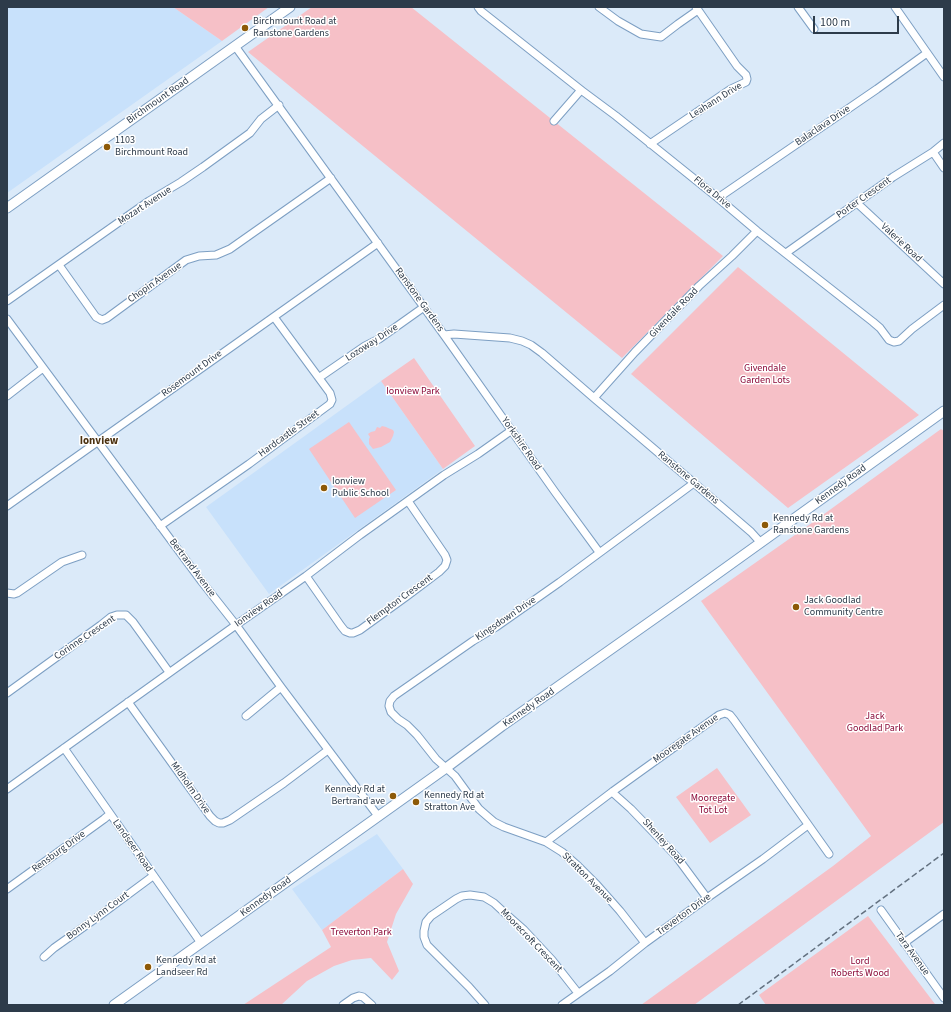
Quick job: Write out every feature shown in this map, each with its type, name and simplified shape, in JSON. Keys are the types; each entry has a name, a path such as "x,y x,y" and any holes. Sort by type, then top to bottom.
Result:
{"main road":[{"name":"Birchmount Road","path":"7,208 290,7"},
{"name":"Kennedy Road","path":"114,1005 944,411"}],"street":[{"name":"Flora Drive","path":"478,7 481,11 616,116 757,231 873,322 880,328 886,338 894,342 899,340 944,305"},
{"path":"599,7 618,21 641,34 661,36 697,9"},
{"path":"798,7 814,29"},
{"path":"895,7 944,77"},
{"name":"Leahann Drive","path":"650,144 726,93 746,82 746,75 737,66 697,9"},
{"name":"Ranstone Gardens","path":"236,46 444,335 454,334 510,338 531,345 751,532 761,543"},
{"name":"Balaclava Drive","path":"718,198 927,53"},
{"path":"554,121 581,90"},
{"name":"Mozart Avenue","path":"7,301 149,201 181,182 226,151 250,133 261,119 279,105"},
{"name":"Porter Crescent","path":"786,253 893,177 933,152 944,143"},
{"path":"933,152 944,168"},
{"name":"Chopin Avenue","path":"59,265 96,317 102,320 107,318 186,260 199,256 216,255 230,249 331,178"},
{"name":"Valerie Road","path":"857,203 944,284"},
{"name":"Givendale Road","path":"594,398 700,286 757,231"},
{"name":"Rosemount Drive","path":"7,506 378,243"},
{"name":"Lozoway Drive","path":"320,377 366,346 379,340 424,307"},
{"name":"Hardcastle Street","path":"160,526 249,464 330,404 332,397 320,377 274,317"},
{"name":"Bertrand Avenue","path":"7,318 160,526 236,625 378,816"},
{"name":"Yorkshire Road","path":"444,335 599,552"},
{"path":"7,396 44,368"},
{"name":"Ionview Road","path":"7,789 169,672 306,576 444,475 478,454 512,430"},
{"name":"Kingsdown Drive","path":"446,768 436,760 417,735 391,712 389,706 390,701 394,696 554,586 694,483"},
{"name":"Flempton Crescent","path":"306,576 341,626 350,633 360,630 407,596 439,572 445,566 446,560 445,555 408,501"},
{"path":"7,593 17,593 62,562 82,555"},
{"name":"Corinne Crescent","path":"7,693 112,617 117,615 126,615 133,622 169,672"},
{"path":"246,716 281,687"},
{"name":"Midholm Drive","path":"128,702 210,816 219,823 230,820 284,783 328,750"},
{"name":"Mooregate Avenue","path":"546,842 557,832 719,715 725,714 734,720 829,854"},
{"name":"Landseer Road","path":"64,748 201,942"},
{"name":"Stratton Avenue","path":"446,768 457,778 479,809 494,822 546,842 562,852 578,866 597,885 645,944"},
{"name":"Shenley Road","path":"612,792 631,809 676,856 707,898"},
{"name":"Rensburg Drive","path":"7,888 110,814"},
{"name":"Treverton Drive","path":"562,1005 808,825"},
{"name":"Bonny Lynn Court","path":"44,957 54,948 154,876"},
{"name":"Moorecroft Crescent","path":"485,1005 428,945 424,937 426,922 431,916 462,896 470,895 484,897 494,903 524,930 552,960 578,993"},
{"name":"Tara Avenue","path":"881,910 944,998"},
{"path":"904,943 944,914"},
{"path":"343,1005 359,996 363,997 372,1005"}],"shaded area":[{"path":"7,7 173,7 222,41 7,193"},
{"name":"Ionview Public School","path":"381,381 443,469 269,594 206,507"},
{"path":"377,834 403,869 322,930 292,889"}],"green space":[{"path":"173,7 269,7 222,41"},
{"path":"312,7 411,7 723,256 622,358 248,52"},
{"name":"Givendale Garden Lots","path":"738,267 919,415 788,508 631,374"},
{"name":"Ionview Park","path":"414,358 475,446 443,469 381,381"},
{"path":"349,422 396,490 355,518 309,449"},
{"path":"382,426 393,430 393,436 390,442 373,449 369,444 370,437 368,434 375,431 377,427 380,428"},
{"name":"Jack Goodlad Park","path":"941,429 944,431 944,822 694,1005 641,1005 833,866 871,836 701,601"},
{"name":"Mooregate Tot Lot","path":"717,768 751,815 710,843 676,797"},
{"name":"Treverton Park","path":"403,869 413,884 396,914 387,942 399,971 392,980 371,958 352,960 334,966 307,981 281,1005 243,1005 331,947 322,930"},
{"name":"Lord Roberts Wood","path":"868,916 935,1004 766,1005 759,995"}],"railway":[{"path":"738,1005 944,853"}],"place":[{"name":"Birchmount Road at Ranstone Gardens","path":"245,28"},
{"name":"1103 Birchmount Road","path":"107,147"},
{"name":"Ionview Public School","path":"324,488"},
{"name":"Kennedy Rd at Ranstone Gardens","path":"765,525"},
{"name":"Jack Goodlad Community Centre","path":"796,607"},
{"name":"Kennedy Rd at Bertrand ave","path":"393,796"},
{"name":"Kennedy Rd at Stratton Ave","path":"416,802"},
{"name":"Kennedy Rd at Landseer Rd","path":"148,967"}],"district":[{"name":"Ionview","path":"99,442"}]}
